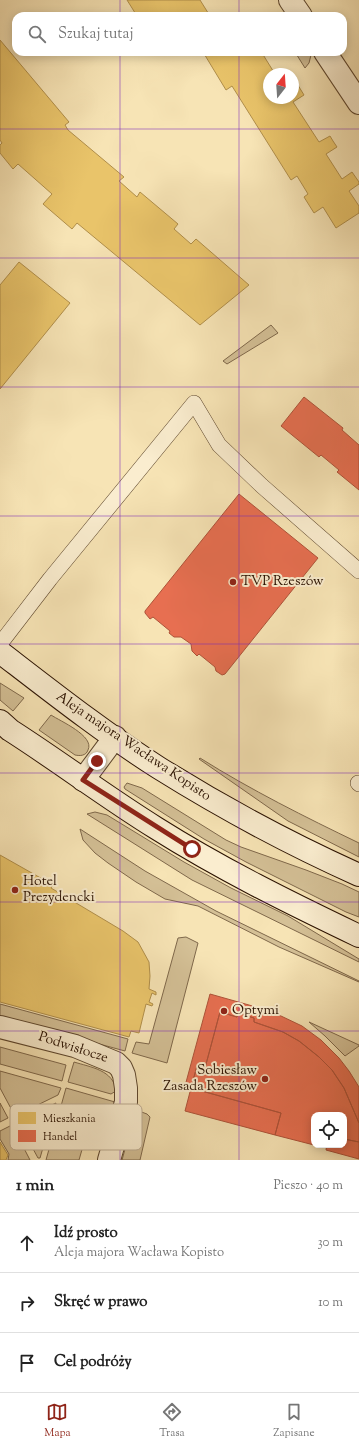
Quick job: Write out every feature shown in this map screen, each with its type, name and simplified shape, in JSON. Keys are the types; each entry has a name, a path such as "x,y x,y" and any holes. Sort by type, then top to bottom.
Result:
{"main road":[{"path":"290,0 298,12"},
{"path":"328,56 359,103"},
{"name":"Aleja majora Wacława Kopisto","path":"0,652 57,697 158,767 199,792 303,849 359,875"},
{"path":"0,722 83,780 192,849 306,910 359,936"},
{"path":"83,780 115,737"},
{"name":"Podwisłocze","path":"0,1026 75,1046 116,1062 124,1075 126,1088 125,1104"},
{"name":"Podwisłocze","path":"109,1160 112,1150"}],"lane":[{"path":"0,644 50,579 194,403 219,445 262,486 359,571"}],"shaded area":[{"path":"298,56 311,56 309,63 305,68"},
{"path":"271,325 278,333 227,364 223,361"},
{"path":"0,683 24,698 13,711 0,700"},
{"path":"51,715 82,734 89,745 86,753 75,755 39,730"},
{"path":"200,758 278,803 359,843 359,857 288,821 199,759"},
{"path":"127,783 142,788 226,840 241,847 342,884 359,892 359,917 246,862 204,839 125,789 124,787"},
{"path":"95,812 107,815 184,862 231,888 288,916 359,959 359,962 192,880 87,814"},
{"path":"80,829 145,871 216,911 359,982 279,947 198,906 165,899 136,882 95,853 83,840"},
{"path":"186,937 198,943 167,1063 132,1053 136,1042 149,1044 178,938"},
{"path":"0,1004 128,1039 125,1051 0,1017"},
{"path":"309,1022 359,1045 359,1046 345,1056"},
{"path":"0,1047 66,1065 62,1081 0,1064"},
{"path":"74,1062 100,1070 106,1074 111,1078 116,1091 111,1094 68,1082"},
{"path":"0,1071 61,1088 58,1095 40,1104 10,1104 10,1107 0,1088"},
{"path":"66,1088 115,1102 114,1104 62,1104"},
{"path":"0,1103 8,1118 0,1122"},
{"path":"142,1112 147,1114 150,1117 140,1160 122,1160 125,1150 142,1150"},
{"path":"10,1126 10,1150 25,1150 30,1160 8,1160 9,1154 0,1139 0,1131"},
{"path":"34,1150 42,1150 40,1158 38,1158"},
{"path":"49,1150 82,1150 79,1160 46,1160"}],"building: Mieszkania":[{"path":"127,0 200,0 208,12 134,12"},
{"path":"0,40 69,122 65,125 68,130 124,177 119,181 137,197 140,192 178,224 174,229 191,244 196,239 249,285 200,325 77,223 72,229 43,204 52,194 18,164 13,169 0,153 0,145 2,143 0,140"},
{"path":"205,56 264,56 271,68 263,68 263,104 294,104 319,142 330,136 337,147 326,154 342,179 352,172 359,182 359,184 349,191 359,206 359,213 336,228 323,207 314,213 304,197 308,194 297,176 291,180 232,86 226,90"},
{"path":"299,87 304,95 299,98"},
{"path":"19,262 70,303 0,389 0,285"},
{"path":"0,855 53,885 51,888 123,931 138,942 149,962 149,989 156,992 156,995 152,993 149,1002 153,1004 152,1006 146,1004 139,1033 131,1031 129,1037 0,1002"},
{"path":"0,1142 8,1155 6,1160 0,1160"}],"building: Handel":[{"path":"304,397 343,428 342,430 359,445 359,490 337,472 339,470 321,455 319,457 281,426"},
{"name":"TVP Rzeszów","path":"239,494 318,558 225,674 222,675 199,654 197,656 192,651 191,644 181,637 174,637 169,633 170,631 153,617 150,619 145,611"},
{"path":"210,994 281,1016 302,1026 321,1040 339,1058 359,1087 359,1123 344,1088 332,1070 319,1057 299,1041 283,1032 254,1022 254,1018 238,1013 237,1017 220,1012 205,1068 197,1066 191,1088 185,1086"},
{"name":"Sobiesław Zasada Rzeszów","path":"220,1012 237,1017 238,1013 254,1018 254,1022 283,1032 299,1041 332,1070 344,1088 359,1123 359,1142 347,1140 347,1112 311,1112 311,1144 275,1135 281,1113 191,1088 197,1066 205,1068"},
{"path":"191,1088 281,1113 275,1135 185,1111"},
{"path":"347,1140 359,1142 359,1159 326,1150 326,1148 347,1148"}],"place":[{"name":"TVP Rzeszów","path":"233,582"},
{"name":"Hotel Prezydencki","path":"15,890"},
{"name":"Optymi","path":"224,1011"},
{"name":"Sobiesław Zasada Rzeszów","path":"265,1079"}],"route":[{"path":"97,761 83,780 192,849"}]}
